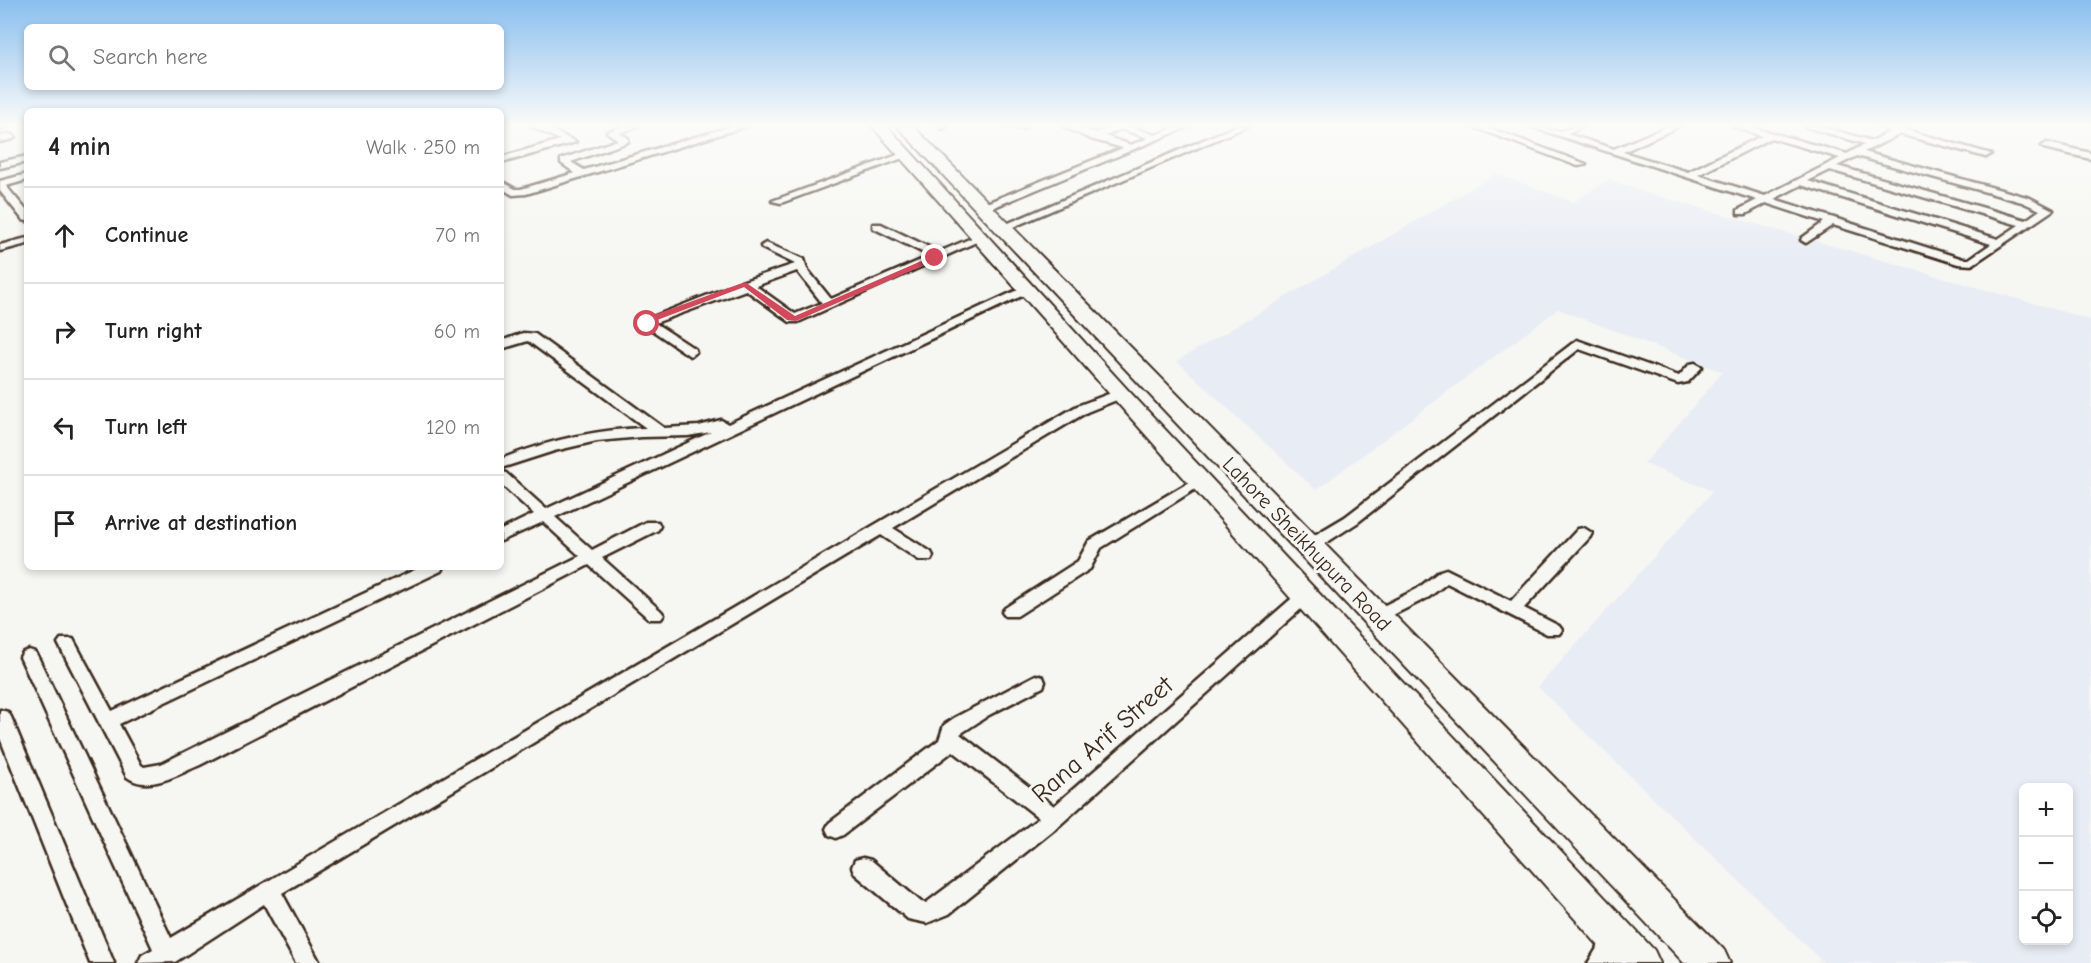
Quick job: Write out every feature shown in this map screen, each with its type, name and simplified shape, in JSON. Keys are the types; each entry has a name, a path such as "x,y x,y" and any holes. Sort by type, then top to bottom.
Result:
{"highway":[{"name":"Lahore Sheikhupura Road","path":"922,171 990,233 1309,546 1710,963"},
{"name":"Lahore Sheikhupura Road","path":"948,171 983,207 990,233 1023,287 1640,963"},
{"path":"1421,723 1462,706"}],"street":[{"path":"579,171 583,174"},
{"path":"504,186 517,193 593,171"},
{"path":"777,201 863,171"},
{"path":"983,207 1073,171"},
{"path":"745,284 792,319 1137,171"},
{"path":"1672,171 1965,263 1972,262 2048,210 2026,200 1914,171"},
{"path":"1688,176 1697,171"},
{"path":"1742,212 1821,171"},
{"path":"1843,171 2027,224"},
{"path":"24,178 0,184 24,214"},
{"path":"1800,182 2000,243"},
{"path":"1806,240 1831,221"},
{"path":"877,226 939,256"},
{"path":"0,248 24,242"},
{"path":"766,246 800,261 800,266 829,304"},
{"path":"690,352 646,321 800,266"},
{"path":"504,467 566,442 619,434 693,432 713,428 1023,287"},
{"path":"504,535 1023,287"},
{"path":"504,344 523,337 531,337 660,432"},
{"path":"1309,546 1351,520 1577,344 1678,380 1683,379 1695,367"},
{"path":"29,657 159,958 268,890 1082,409 1119,394"},
{"path":"504,467 593,445 712,437"},
{"path":"504,467 545,516 655,615"},
{"path":"1011,612 1084,565 1095,545 1200,480"},
{"path":"68,643 136,774 147,776 164,772 652,526"},
{"path":"881,528 925,556"},
{"path":"1512,609 1584,533"},
{"path":"108,721 429,570"},
{"path":"1377,616 1423,593 1445,575 1553,630"},
{"name":"Rana Arif Street","path":"863,867 916,912 927,913 941,907 1054,818 1305,597"},
{"path":"836,829 948,744 951,730 976,711 994,706 1036,682"},
{"path":"2,717 102,963"},
{"path":"951,738 1054,818"},
{"path":"268,890 308,963"},
{"path":"1600,963 1616,937"}],"shaded area":[{"path":"1496,174 1574,202 1609,179 1644,192 2091,320 2091,963 1824,963 1538,687 1713,491 1644,464 1723,372 1558,309 1316,490 1177,361"}],"route":[{"path":"647,324 649,320 745,284 790,318 796,319 935,258"}]}
